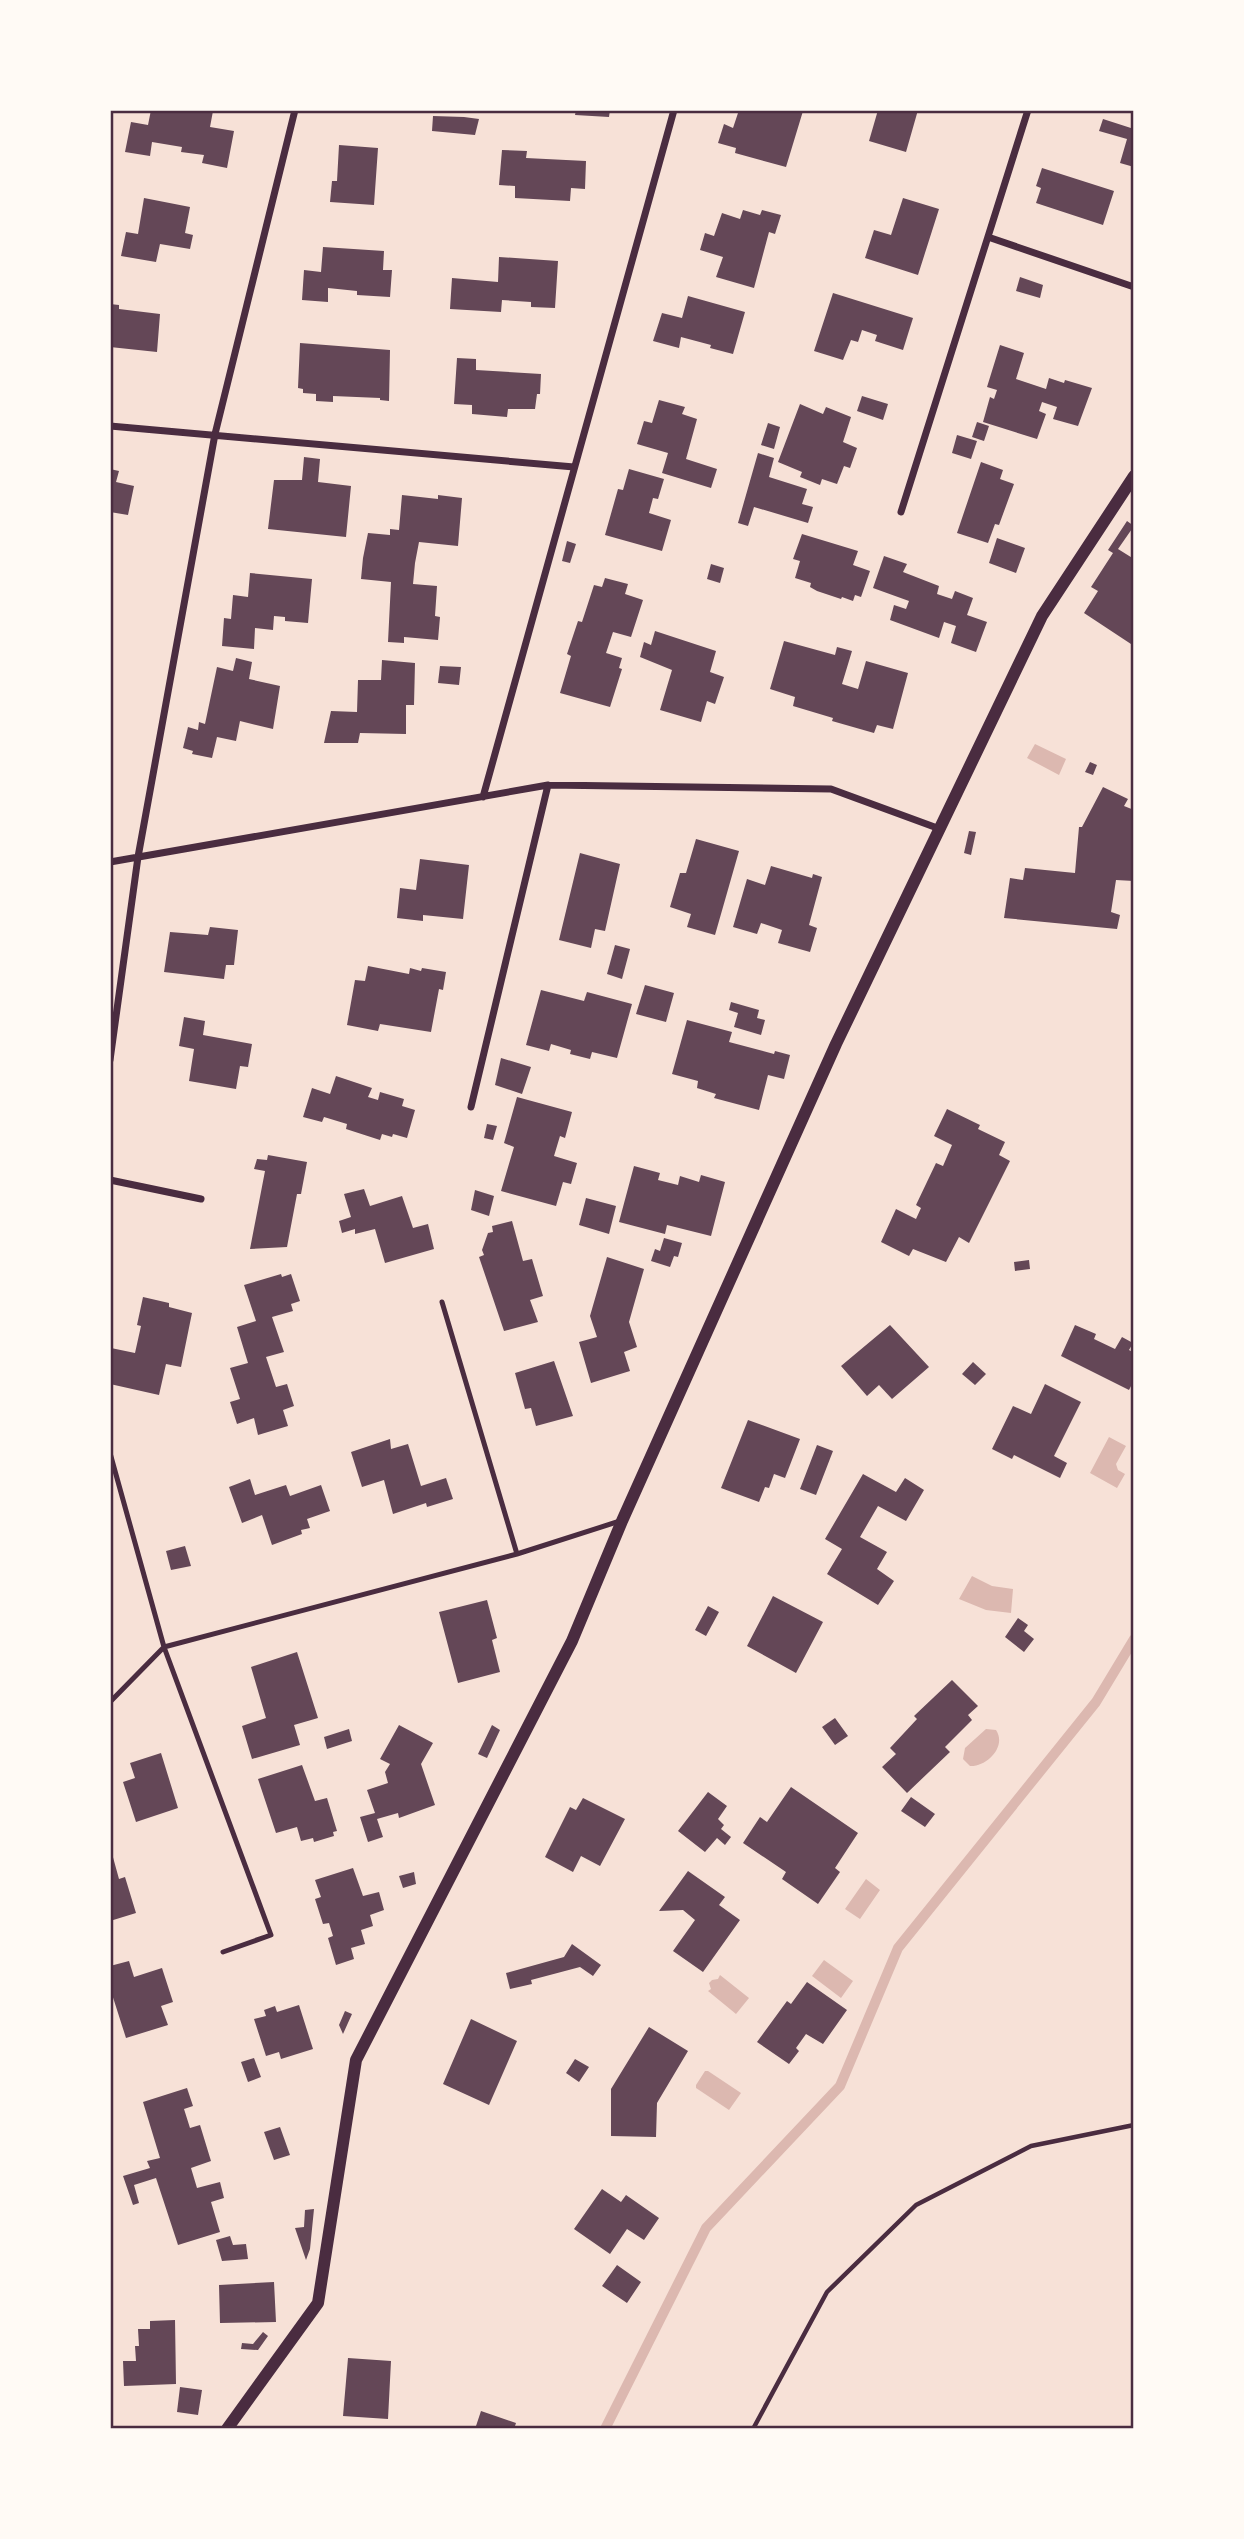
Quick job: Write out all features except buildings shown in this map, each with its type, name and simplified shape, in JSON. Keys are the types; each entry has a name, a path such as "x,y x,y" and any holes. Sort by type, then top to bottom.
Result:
{"street":[{"path":"110,1060 138,857 215,434 295,110"},
{"path":"482,797 674,110"},
{"path":"901,512 1028,110"},
{"path":"988,237 1134,287"},
{"path":"110,426 574,467"},
{"path":"227,2429 318,2303 355,2060 572,1641 622,1521 836,1044 1042,616 1134,475"},
{"path":"110,862 548,785 831,789 940,829"},
{"path":"471,1107 548,785"},
{"path":"110,1180 201,1199"}],"lane":[{"path":"442,1302 517,1554"},
{"path":"110,1453 164,1647 271,1935 223,1952"},
{"path":"110,1702 164,1647 517,1554 622,1521"}],"path":[{"path":"753,2429 827,2292 916,2205 1031,2146 1134,2125"}],"shaded area":[{"path":"1035,744 1066,759 1059,775 1027,758"},
{"path":"1109,1437 1126,1446 1116,1464 1118,1470 1125,1474 1117,1488 1090,1473"},
{"path":"972,1576 992,1586 1013,1589 1011,1613 986,1610 959,1599"},
{"path":"986,1729 996,1730 999,1736 997,1749 983,1763 970,1766 963,1759 965,1748"},
{"path":"866,1879 880,1890 860,1919 845,1909"},
{"path":"824,1960 853,1981 841,1998 812,1976"},
{"path":"720,1975 749,1998 736,2014 708,1991 711,1989 709,1983"},
{"path":"705,2071 741,2093 729,2110 696,2088"}],"waterway":[{"path":"605,2429 706,2228 840,2086 898,1948 1096,1702 1134,1639"}]}
